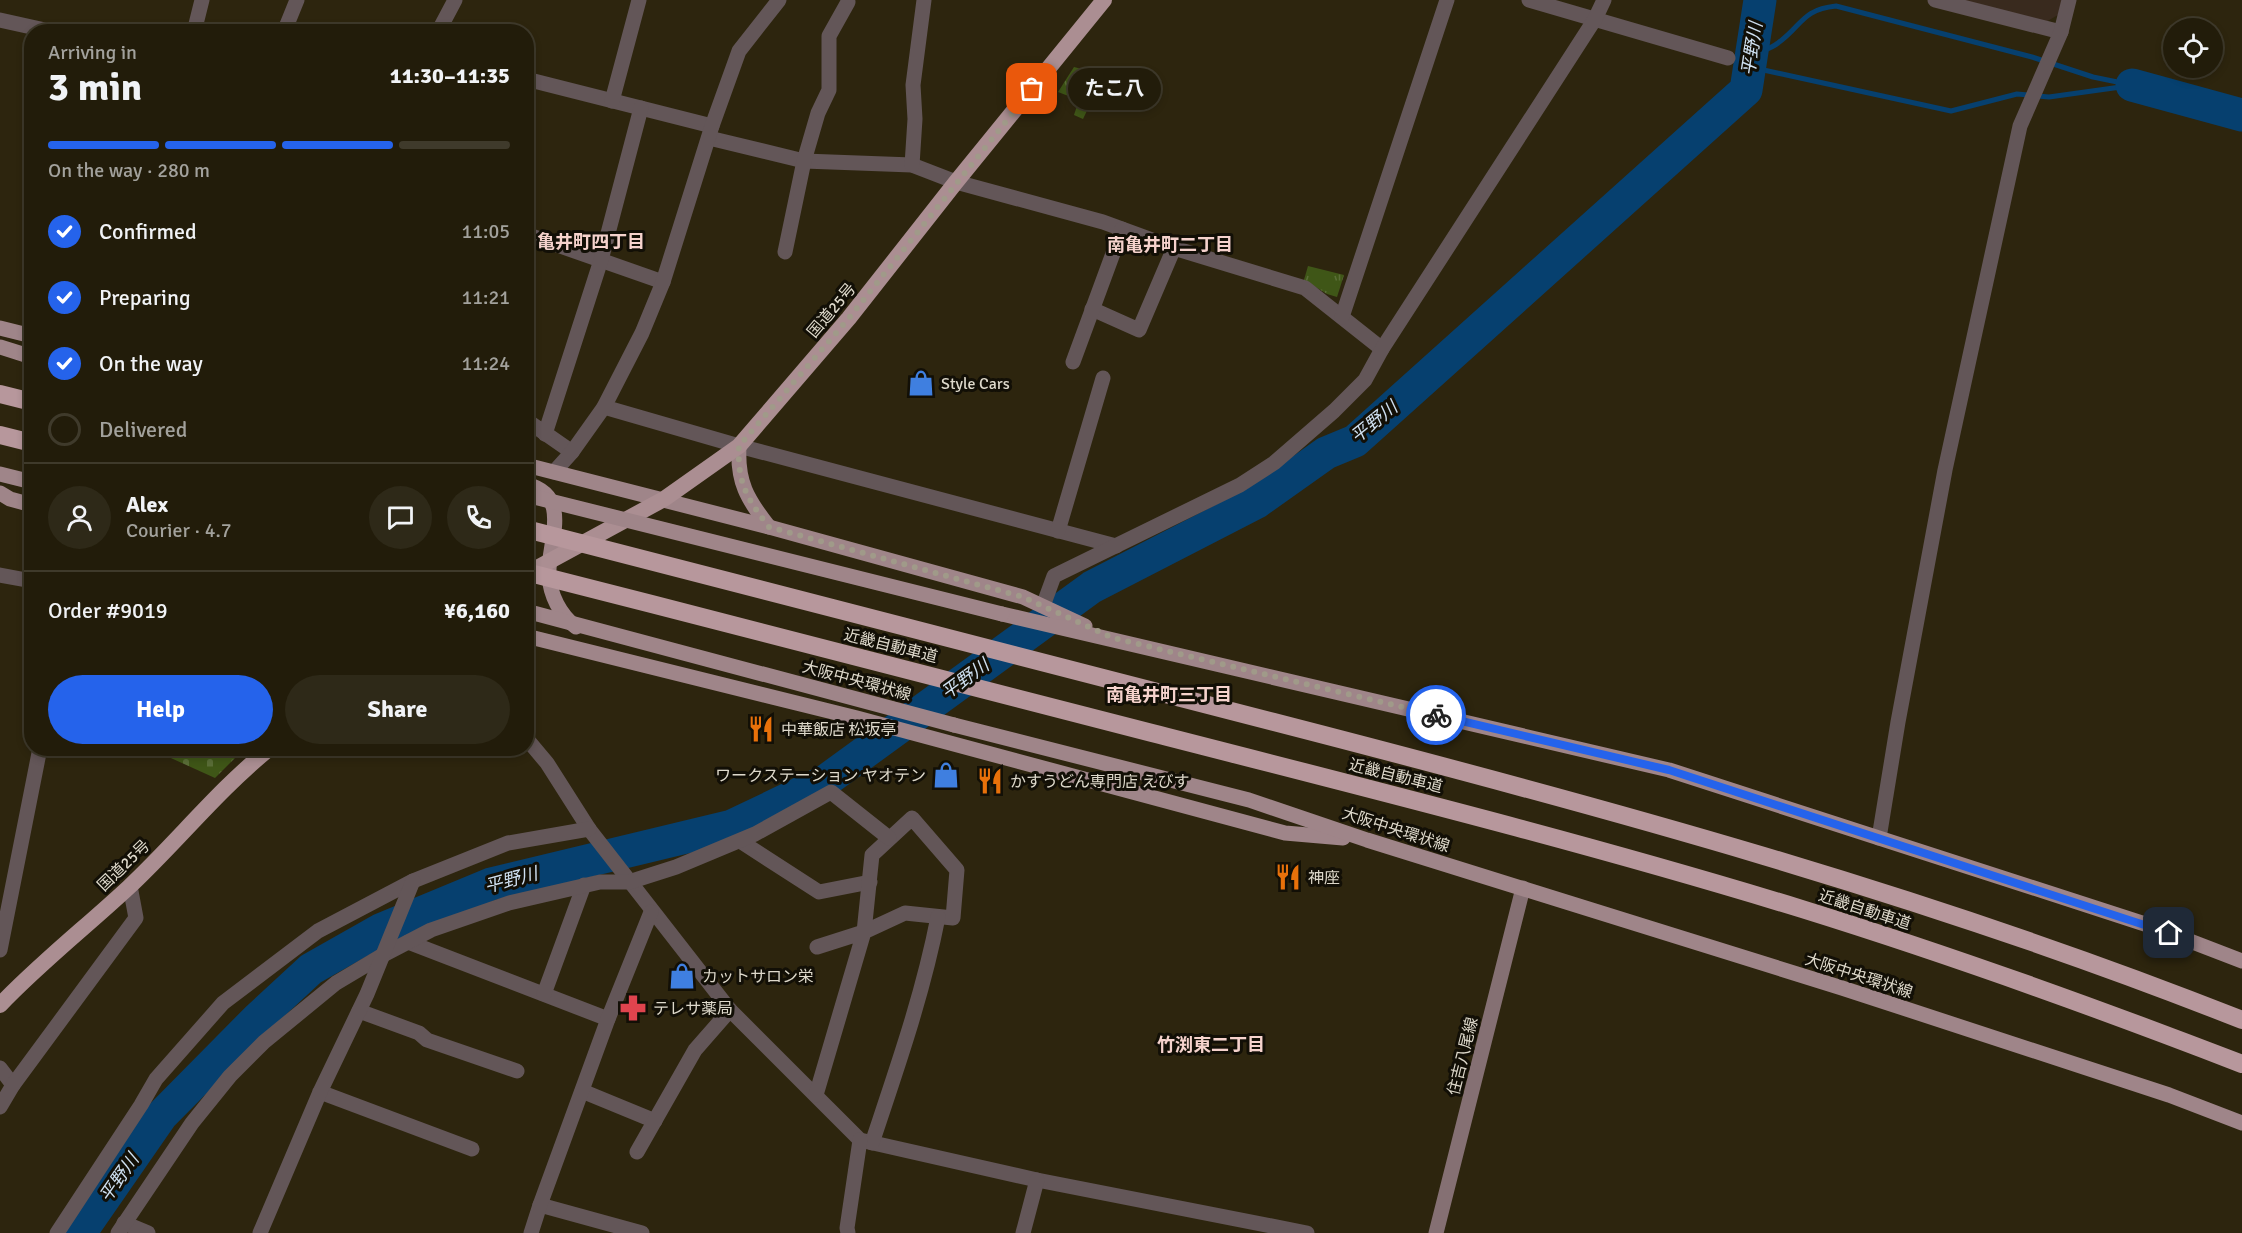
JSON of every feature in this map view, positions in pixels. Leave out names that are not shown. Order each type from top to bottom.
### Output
[{"type":"highway","name":"国道25号","points":[[534,569],[664,499],[739,446],[849,318],[1104,0]]},
{"type":"highway","points":[[0,394],[24,400]]},
{"type":"highway","points":[[0,435],[24,441]]},
{"type":"highway","name":"近畿自動車道","points":[[534,531],[1452,768],[1643,821],[1977,923],[2153,985],[2242,1020]]},
{"type":"highway","name":"近畿自動車道","points":[[534,575],[1448,809],[1645,863],[1802,909],[1968,963],[2242,1064]]},
{"type":"highway","name":"国道25号","points":[[0,1005],[20,984],[130,886],[240,772],[260,756]]},
{"type":"main road","points":[[0,328],[24,334]]},
{"type":"main road","points":[[0,347],[24,354]]},
{"type":"main road","points":[[739,446],[740,480],[751,504],[769,527]]},
{"type":"main road","points":[[534,467],[664,499],[1023,597],[1113,638]]},
{"type":"main road","points":[[0,474],[24,480]]},
{"type":"main road","points":[[534,486],[538,487],[552,505],[555,529],[549,573],[556,604],[573,626],[590,635],[622,643],[633,663]]},
{"type":"main road","points":[[0,493],[24,503]]},
{"type":"main road","points":[[534,497],[1002,614],[1113,638],[1669,770],[2151,926],[2242,961]]},
{"type":"main road","name":"大阪中央環状線","points":[[534,613],[954,725],[1249,800],[1367,840],[2169,1095],[2242,1123]]},
{"type":"main road","points":[[534,638],[857,718],[1285,833],[1367,840]]},
{"type":"main road","name":"住吉八尾線","points":[[1436,1233],[1523,888]]},
{"type":"street","points":[[196,24],[202,0]]},
{"type":"street","points":[[287,24],[297,0]]},
{"type":"street","points":[[442,24],[455,0]]},
{"type":"street","points":[[612,101],[639,0]]},
{"type":"street","points":[[554,472],[572,452],[604,407],[642,333],[663,282],[739,51],[779,0]]},
{"type":"street","points":[[912,165],[915,119],[913,85],[924,0]]},
{"type":"street","points":[[1342,316],[1447,0]]},
{"type":"street","points":[[1529,0],[1728,58]]},
{"type":"street","points":[[1043,606],[1054,576],[1240,485],[1274,463],[1334,411],[1365,380],[1382,349],[1595,19],[1604,0]]},
{"type":"street","points":[[1935,0],[2061,32]]},
{"type":"street","points":[[1879,838],[1898,722],[1962,383],[2020,126],[2061,32],[2069,0]]},
{"type":"street","points":[[785,252],[804,161],[818,113],[829,90],[829,36],[848,2]]},
{"type":"street","points":[[0,20],[24,25]]},
{"type":"street","points":[[534,85],[641,108],[804,161],[912,165],[956,182],[1122,229],[1174,248],[1305,288],[1382,349]]},
{"type":"street","points":[[545,434],[601,260],[641,108]]},
{"type":"street","points":[[1073,362],[1122,229]]},
{"type":"street","points":[[534,237],[663,282]]},
{"type":"street","points":[[1092,309],[1139,330],[1174,248]]},
{"type":"street","points":[[1058,531],[1103,378]]},
{"type":"street","points":[[604,407],[739,446],[1116,546]]},
{"type":"street","points":[[534,426],[572,452]]},
{"type":"street","points":[[0,574],[24,579]]},
{"type":"street","points":[[534,747],[548,763],[589,830],[730,1010],[866,1141],[1036,1180],[1307,1233]]},
{"type":"street","points":[[0,950],[38,756]]},
{"type":"street","points":[[148,1233],[121,1228],[192,1123],[230,1076],[264,1042],[299,1013],[336,983],[385,950],[408,942],[430,930],[509,903],[600,882],[630,882],[676,867],[740,841],[831,792],[889,838]]},
{"type":"street","points":[[816,1095],[864,932],[872,855],[912,818],[957,870],[953,918],[905,913],[864,932],[817,947]]},
{"type":"street","points":[[57,1233],[156,1079],[223,1002],[318,931],[413,881],[508,843],[589,830]]},
{"type":"street","points":[[740,841],[819,892],[870,882]]},
{"type":"street","points":[[260,1233],[320,1092],[359,1011],[413,881]]},
{"type":"street","points":[[544,994],[584,885]]},
{"type":"street","points":[[0,1107],[13,1085],[136,918],[130,886]]},
{"type":"street","points":[[531,1233],[608,1019],[651,912]]},
{"type":"street","points":[[848,1233],[847,1228],[866,1141],[907,1038],[938,917]]},
{"type":"street","points":[[408,942],[608,1019]]},
{"type":"street","points":[[637,1152],[695,1050],[730,1010]]},
{"type":"street","points":[[359,1011],[418,1033],[427,1040],[517,1071]]},
{"type":"street","points":[[0,1068],[13,1085]]},
{"type":"street","points":[[582,1091],[655,1121]]},
{"type":"street","points":[[320,1092],[472,1149]]},
{"type":"street","points":[[1023,1233],[1036,1180]]},
{"type":"street","points":[[540,1205],[642,1233]]},
{"type":"shaded area","points":[[1957,0],[2062,0],[2058,15],[2044,23]]},
{"type":"green space","points":[[1074,67],[1104,75],[1083,119],[1074,115],[1079,100],[1058,92]]},
{"type":"green space","points":[[1308,266],[1344,275],[1337,297],[1327,294],[1304,280]]},
{"type":"green space","points":[[166,756],[237,756],[215,778]]},
{"type":"waterway","name":"平野川","points":[[80,1233],[161,1116],[258,1018],[311,969],[380,930],[491,884],[732,826],[824,782],[1092,587],[1257,502],[1326,453],[1355,441],[1746,90],[1760,0]]},
{"type":"waterway","points":[[1752,55],[1775,45],[1809,15],[1824,8],[1836,6],[2032,57],[2093,77],[2132,85]]},
{"type":"waterway","points":[[1750,67],[1951,111],[2017,94],[2049,97],[2128,86]]},
{"type":"waterway","points":[[2132,85],[2242,115]]},
{"type":"way so far","points":[[1032,89],[849,318],[739,446],[740,480],[751,504],[769,527],[1023,597],[1113,638],[1436,715]]},
{"type":"place","name":"たこ八","points":[[1032,89]]},
{"type":"place","name":"Style Cars","points":[[921,383]]},
{"type":"place","name":"中華飯店 松坂亭","points":[[761,729]]},
{"type":"place","name":"ワークステーション ヤオテン","points":[[946,775]]},
{"type":"place","name":"かすうどん専門店 えびす","points":[[990,781]]},
{"type":"place","name":"神座","points":[[1288,877]]},
{"type":"place","name":"カットサロン栄","points":[[682,976]]},
{"type":"place","name":"テレサ薬局","points":[[633,1008]]},
{"type":"district","name":"亀井町四丁目","points":[[591,242]]},
{"type":"district","name":"南亀井町二丁目","points":[[1170,245]]},
{"type":"district","name":"南亀井町三丁目","points":[[1169,695]]},
{"type":"district","name":"竹渕東二丁目","points":[[1211,1045]]},
{"type":"route","points":[[1436,715],[1669,770],[2169,933]]}]
